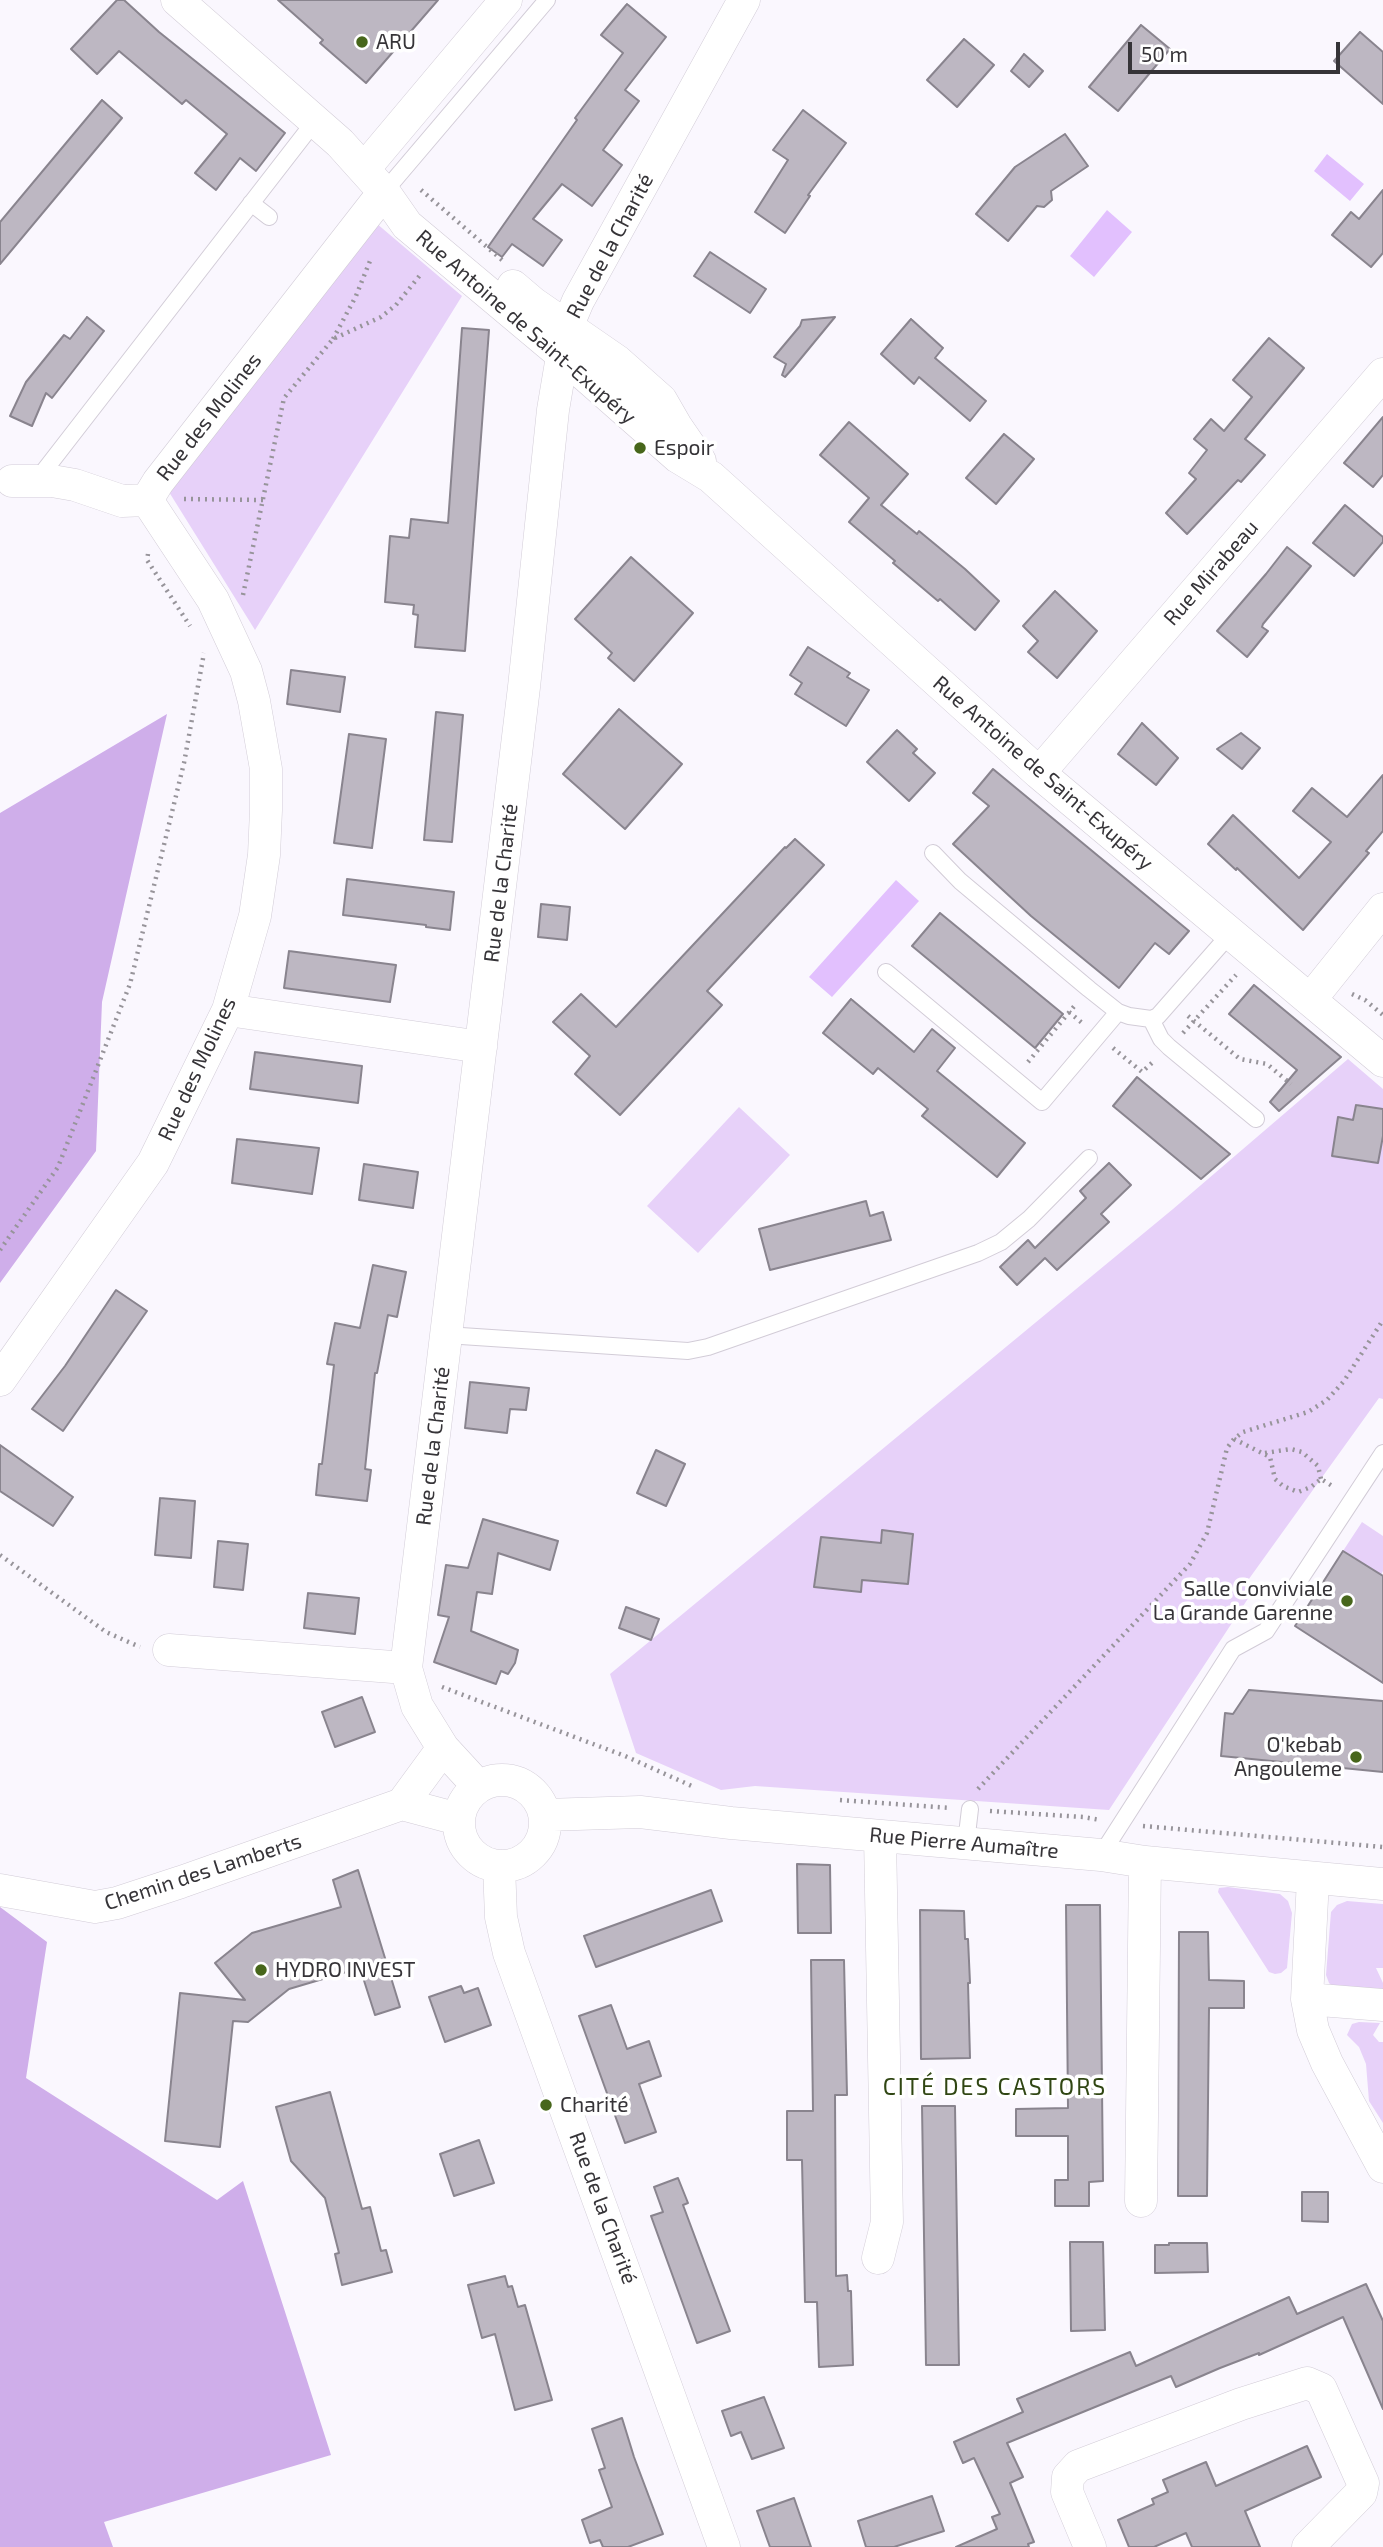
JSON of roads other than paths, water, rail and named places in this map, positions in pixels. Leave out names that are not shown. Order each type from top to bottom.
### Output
[{"type":"street","name":"Rue Antoine de Saint-Exupéry","points":[[177,0],[314,121],[374,181],[407,225],[564,341]]},
{"type":"street","name":"Rue des Molines","points":[[0,1380],[153,1163],[228,1010],[257,904],[264,855],[265,769],[249,681],[213,600],[147,500],[158,482],[363,219],[374,181],[506,0]]},
{"type":"street","name":"Rue de la Charité","points":[[478,1786],[443,1748],[417,1706],[407,1671],[524,687],[553,410],[564,341],[578,301],[744,0]]},
{"type":"street","name":"Rue Antoine de Saint-Exupéry","points":[[374,181],[421,208],[533,303],[564,341],[678,457],[710,477],[1039,773],[1383,1061]]},
{"type":"street","name":"Rue Mirabeau","points":[[1039,773],[1383,373]]},
{"type":"street","points":[[24,481],[75,485],[122,501],[147,500]]},
{"type":"street","points":[[1310,1000],[1383,909]]},
{"type":"street","points":[[228,1010],[481,1046]]},
{"type":"street","points":[[169,1650],[407,1671]]},
{"type":"street","points":[[443,1748],[402,1804],[458,1818]]},
{"type":"street","points":[[490,1781],[514,1781],[534,1793],[545,1815],[545,1828],[534,1852],[524,1860],[499,1866],[485,1863],[473,1856],[464,1846],[459,1832],[461,1805],[468,1794],[490,1781]]},
{"type":"street","name":"Chemin des Lamberts","points":[[0,1890],[95,1907],[117,1903],[402,1804]]},
{"type":"street","name":"Rue Pierre Aumaître","points":[[545,1815],[640,1812],[731,1823],[1101,1855],[1145,1862],[1383,1884]]},
{"type":"street","points":[[878,2258],[887,2222],[880,1836]]},
{"type":"street","points":[[1141,2201],[1145,1862]]},
{"type":"street","name":"Rue de la Charité","points":[[499,1866],[501,1917],[509,1952],[724,2547]]},
{"type":"street","points":[[1313,1878],[1307,1999],[1313,2030],[1383,2166]]},
{"type":"street","points":[[1307,1999],[1383,2005]]},
{"type":"street","points":[[1090,2547],[1067,2491],[1068,2477],[1077,2466],[1241,2404],[1307,2383],[1321,2389],[1363,2483],[1361,2493],[1308,2547]]},
{"type":"lane","points":[[374,181],[547,0]]},
{"type":"lane","points":[[24,481],[251,203],[314,121]]},
{"type":"lane","points":[[251,203],[269,217]]},
{"type":"lane","points":[[933,853],[960,881],[1118,1012],[1152,1019]]},
{"type":"lane","points":[[1152,1019],[1230,934]]},
{"type":"lane","points":[[886,972],[1042,1102],[1118,1012]]},
{"type":"lane","points":[[1152,1019],[1161,1039],[1169,1047],[1256,1119]]},
{"type":"lane","points":[[446,1335],[688,1351],[708,1347],[978,1253],[1001,1242],[1029,1219],[1088,1158]]},
{"type":"lane","points":[[1101,1855],[1233,1649],[1266,1631],[1383,1453]]},
{"type":"lane","points":[[966,1843],[970,1809]]},
{"type":"place","name":"ARU","points":[[362,42]]},
{"type":"place","name":"Espoir","points":[[640,448]]},
{"type":"place","name":"Salle Conviviale La Grande Garenne","points":[[1347,1601]]},
{"type":"place","name":"O'kebab Angouleme","points":[[1356,1757]]},
{"type":"place","name":"HYDRO INVEST","points":[[261,1970]]},
{"type":"place","name":"Charité","points":[[546,2105]]},
{"type":"district","name":"CITÉ DES CASTORS","points":[[995,2087]]}]
